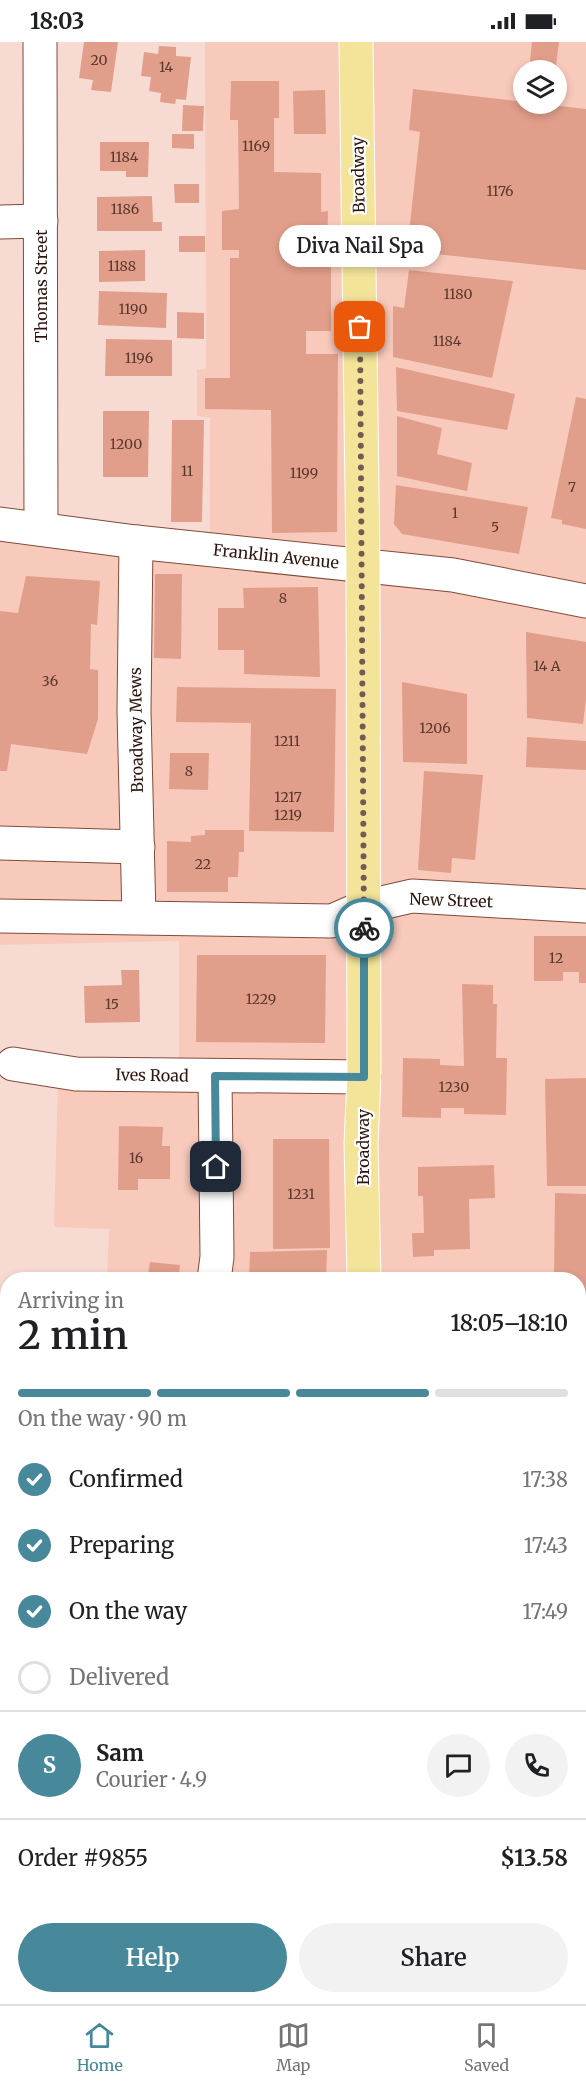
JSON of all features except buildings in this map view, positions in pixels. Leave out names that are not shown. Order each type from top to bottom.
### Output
[{"type":"main road","name":"Broadway","points":[[356,42],[363,566],[364,1077],[361,1143],[364,1272]]},
{"type":"street","name":"Thomas Street","points":[[40,42],[41,529]]},
{"type":"street","points":[[0,222],[41,221]]},
{"type":"street","name":"Franklin Avenue","points":[[0,524],[136,542],[453,575],[586,601]]},
{"type":"street","name":"Broadway Mews","points":[[136,542],[134,711],[140,917]]},
{"type":"street","points":[[0,843],[138,846]]},
{"type":"street","name":"New Street","points":[[0,916],[332,921],[364,907],[412,896],[586,906]]},
{"type":"street","name":"Ives Road","points":[[13,1064],[76,1074],[364,1077]]},
{"type":"street","points":[[215,1076],[217,1257],[215,1272]]},
{"type":"shaded area","points":[[205,42],[586,42],[586,1272],[107,1272],[109,1229],[54,1227],[58,1078],[179,1077],[179,941],[0,945],[0,528],[210,549],[210,418],[197,416],[197,370],[206,369]]},
{"type":"way so far","points":[[360,327],[364,928]]},
{"type":"place","name":"Diva Nail Spa","points":[[360,327]]},
{"type":"route","points":[[216,1167],[215,1076],[364,1077],[364,928]]}]
